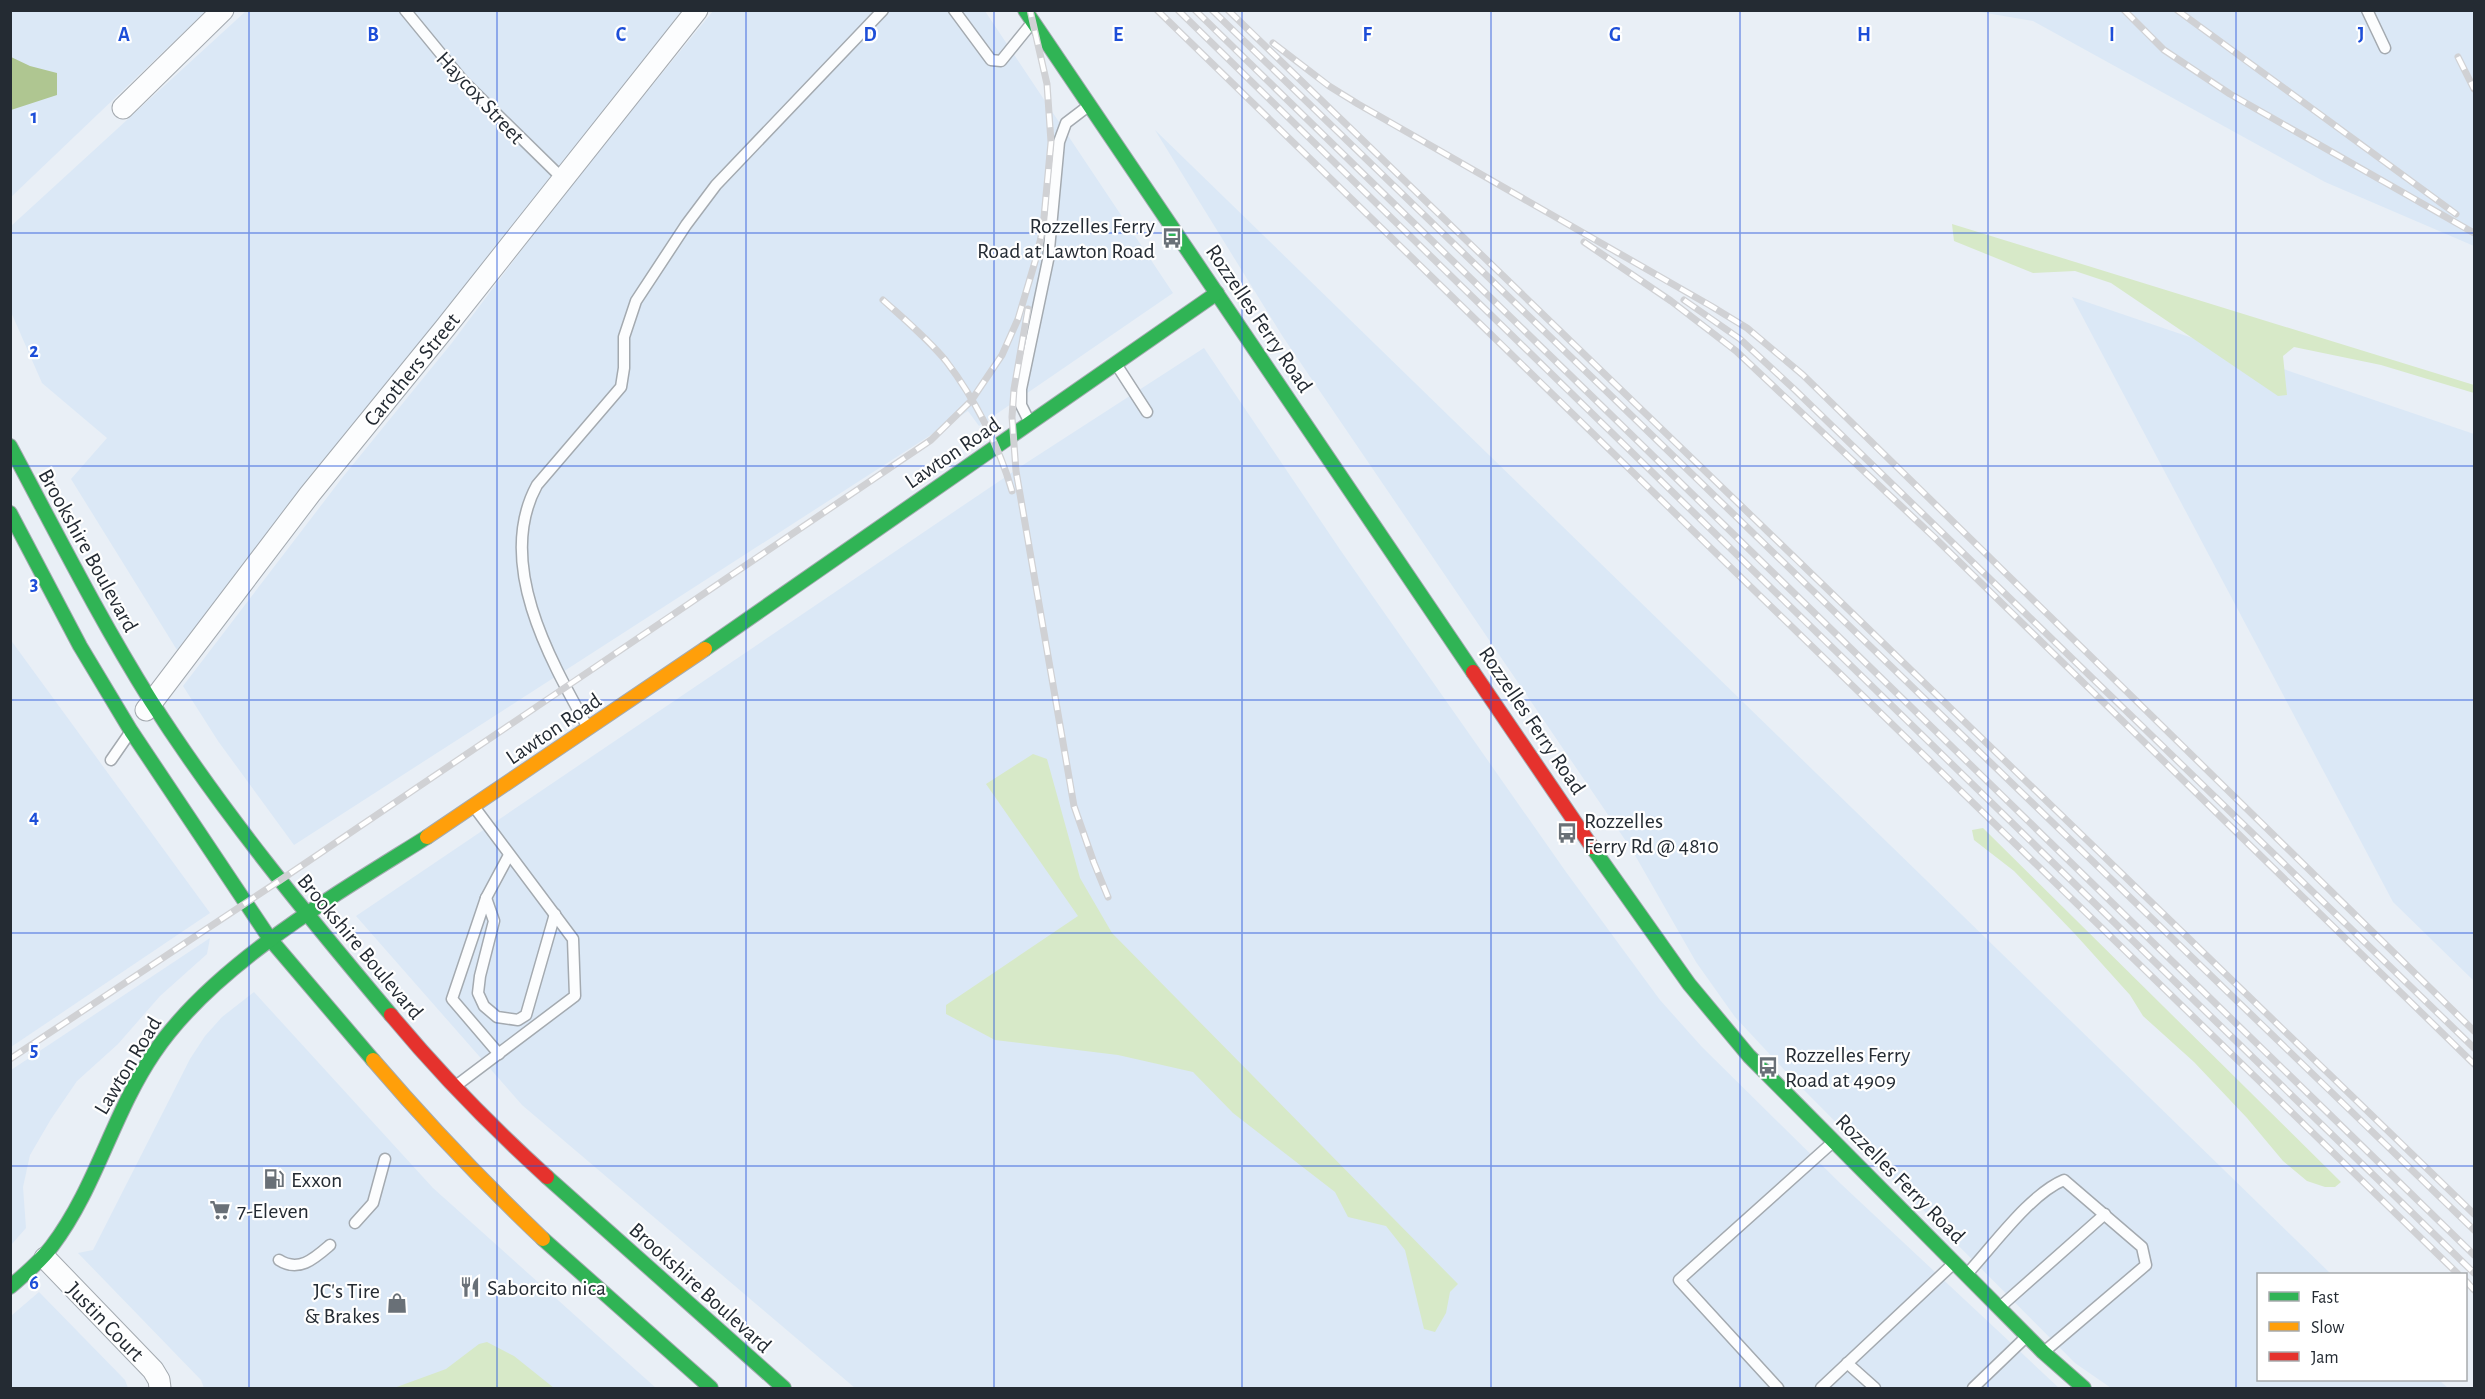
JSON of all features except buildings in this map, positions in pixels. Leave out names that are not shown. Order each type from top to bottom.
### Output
[{"type":"main road","name":"Rozzelles Ferry Road","points":[[1029,16],[1641,919],[1689,984],[1749,1056],[2043,1352],[2084,1389]]},
{"type":"main road","name":"Lawton Road","points":[[10,1287],[45,1258],[63,1233],[132,1090],[164,1037],[189,1009],[270,939],[474,807],[589,729],[1217,293]]},
{"type":"main road","name":"Brookshire Boulevard","points":[[10,446],[109,632],[152,702],[211,790],[306,914],[433,1066],[454,1087],[559,1188],[784,1389]]},
{"type":"main road","points":[[10,513],[80,646],[131,731],[270,939],[424,1121],[491,1190],[565,1261],[711,1389]]},
{"type":"street","points":[[123,108],[223,10]]},
{"type":"street","name":"Carothers Street","points":[[131,731],[310,494],[697,10]]},
{"type":"street","name":"Justin Court","points":[[45,1258],[153,1370],[159,1380],[160,1389]]},
{"type":"lane","name":"Haycox Street","points":[[405,10],[464,82],[562,178]]},
{"type":"lane","points":[[589,729],[565,687],[534,620],[523,565],[523,531],[528,501],[537,485],[621,387],[624,368],[624,337],[636,301],[686,225],[716,185],[883,10]]},
{"type":"lane","points":[[954,10],[991,60],[1000,61],[1029,16]]},
{"type":"lane","points":[[2367,10],[2385,48]]},
{"type":"lane","points":[[1030,424],[1021,405],[1021,390],[1048,260],[1059,142],[1066,123],[1089,105]]},
{"type":"lane","points":[[1116,364],[1147,412]]},
{"type":"lane","points":[[111,760],[131,731]]},
{"type":"lane","points":[[454,1087],[575,996],[573,939],[474,807]]},
{"type":"lane","points":[[499,1054],[452,999],[486,898],[509,855]]},
{"type":"lane","points":[[486,898],[494,921],[478,993],[484,1006],[497,1017],[518,1020],[526,1015],[555,914]]},
{"type":"lane","points":[[1778,1389],[1679,1280],[1834,1141]]},
{"type":"lane","points":[[355,1223],[373,1203],[385,1159]]},
{"type":"lane","points":[[1967,1274],[2037,1198],[2053,1185],[2064,1180],[2142,1247],[2145,1265],[2043,1352]]},
{"type":"lane","points":[[2000,1308],[2105,1214]]},
{"type":"lane","points":[[279,1260],[289,1265],[304,1264],[330,1245]]},
{"type":"lane","points":[[1821,1389],[1955,1262]]},
{"type":"lane","points":[[1973,1389],[2027,1335]]},
{"type":"lane","points":[[1847,1363],[1875,1389]]},
{"type":"shaded area","points":[[11,11],[206,11],[11,197]]},
{"type":"shaded area","points":[[246,11],[686,11],[177,650],[71,479],[107,438],[42,383],[11,312],[10,227]]},
{"type":"shaded area","points":[[713,11],[985,11],[1173,293],[979,426],[968,411],[294,845],[218,741],[183,686],[342,478],[451,344],[569,187]]},
{"type":"shaded area","points":[[1974,11],[2474,11],[2474,246],[2325,182],[2033,21]]},
{"type":"shaded area","points":[[11,57],[30,66],[57,73],[57,95],[11,110]]},
{"type":"shaded area","points":[[1155,130],[2330,1273],[2257,1273],[2257,1381],[2440,1381],[2448,1388],[2111,1388],[2075,1363],[1792,1078],[1735,1017],[1696,962],[1632,850],[1283,337]]},
{"type":"shaded area","points":[[1952,224],[2474,385],[2474,393],[2381,365],[2294,347],[2283,356],[2287,395],[2278,396],[2111,283],[2075,271],[2033,273],[1954,241]]},
{"type":"shaded area","points":[[2072,297],[2474,434],[2474,981],[2393,902]]},
{"type":"shaded area","points":[[1204,348],[1341,551],[1566,872],[1660,1000],[1702,1047],[1841,1184],[2059,1388],[855,1388],[522,1105],[356,916],[1026,463]]},
{"type":"shaded area","points":[[10,639],[210,913],[11,1047],[10,1047]]},
{"type":"shaded area","points":[[1033,754],[1047,759],[1080,878],[1112,933],[1458,1284],[1450,1292],[1446,1313],[1435,1332],[1424,1329],[1405,1250],[1386,1226],[1348,1217],[1335,1192],[1233,1113],[1193,1072],[1118,1055],[995,1040],[946,1014],[946,1005],[1078,916],[986,784]]},
{"type":"shaded area","points":[[1983,828],[2341,1182],[2335,1187],[2325,1187],[2307,1181],[2283,1161],[2247,1118],[2194,1062],[2143,1016],[2130,995],[2075,934],[2014,871],[1974,840],[1972,830]]},
{"type":"shaded area","points":[[210,938],[207,954],[160,996],[118,1044],[77,1081],[51,1119],[30,1155],[23,1187],[26,1228],[11,1245],[11,1070]]},
{"type":"shaded area","points":[[254,992],[433,1188],[656,1388],[204,1388],[201,1380],[78,1253],[93,1250],[190,1059],[205,1036],[222,1017]]},
{"type":"shaded area","points":[[39,1292],[125,1380],[128,1388],[11,1388],[11,1316]]},
{"type":"shaded area","points":[[487,1342],[514,1356],[554,1388],[394,1388],[446,1369],[479,1344]]},
{"type":"railway","points":[[10,1059],[279,881],[931,440],[971,401],[1002,355],[1018,319],[1043,228],[1051,142],[1047,84],[1030,10]]},
{"type":"railway","points":[[1157,10],[2457,1273]]},
{"type":"railway","points":[[1178,10],[2474,1273]]},
{"type":"railway","points":[[1195,10],[2474,1255]]},
{"type":"railway","points":[[1212,10],[2474,1230]]},
{"type":"railway","points":[[1228,10],[2474,1214]]},
{"type":"railway","points":[[2124,10],[2164,50],[2230,94],[2474,233]]},
{"type":"railway","points":[[2177,10],[2456,214]]},
{"type":"railway","points":[[1273,43],[1329,86],[1358,104],[1747,328],[1803,375],[2474,1031]]},
{"type":"railway","points":[[2458,57],[2474,89]]},
{"type":"railway","points":[[1584,242],[1671,301],[1736,351],[1935,538],[2474,1064]]},
{"type":"railway","points":[[883,300],[932,345],[957,376],[993,440],[1012,491]]},
{"type":"railway","points":[[1684,300],[1740,339],[1794,389],[2474,1048]]},
{"type":"railway","points":[[1028,309],[1014,389],[1012,417],[1016,471],[1074,806],[1108,897]]},
{"type":"railway","points":[[2467,1282],[2474,1290]]},
{"type":"traffic: fast","points":[[1025,10],[1473,672]]},
{"type":"traffic: fast","points":[[705,649],[1217,293]]},
{"type":"traffic: fast","points":[[10,446],[113,638],[178,742],[266,862],[391,1015]]},
{"type":"traffic: fast","points":[[10,513],[80,646],[131,731],[270,939],[373,1060]]},
{"type":"traffic: fast","points":[[10,1287],[52,1246],[67,1224],[81,1200],[140,1076],[154,1053],[179,1021],[209,990],[279,933],[427,837]]},
{"type":"traffic: fast","points":[[1592,847],[1689,984],[1749,1056],[2043,1352],[2084,1388]]},
{"type":"traffic: fast","points":[[547,1177],[784,1388]]},
{"type":"traffic: fast","points":[[543,1239],[711,1388]]},
{"type":"traffic: slow","points":[[427,837],[705,649]]},
{"type":"traffic: slow","points":[[373,1060],[456,1152],[543,1239]]},
{"type":"traffic: jam","points":[[1473,672],[1592,847]]},
{"type":"traffic: jam","points":[[391,1015],[466,1099],[547,1177]]},
{"type":"place","name":"Rozzelles Ferry Road at Lawton Road","points":[[1172,238]]},
{"type":"place","name":"Rozzelles Ferry Rd @ 4810","points":[[1567,833]]},
{"type":"place","name":"Rozzelles Ferry Road at 4909","points":[[1768,1067]]},
{"type":"place","name":"Exxon","points":[[274,1179]]},
{"type":"place","name":"7-Eleven","points":[[220,1210]]},
{"type":"place","name":"Saborcito nica","points":[[470,1287]]},
{"type":"place","name":"JC's Tire & Brakes","points":[[397,1303]]}]
